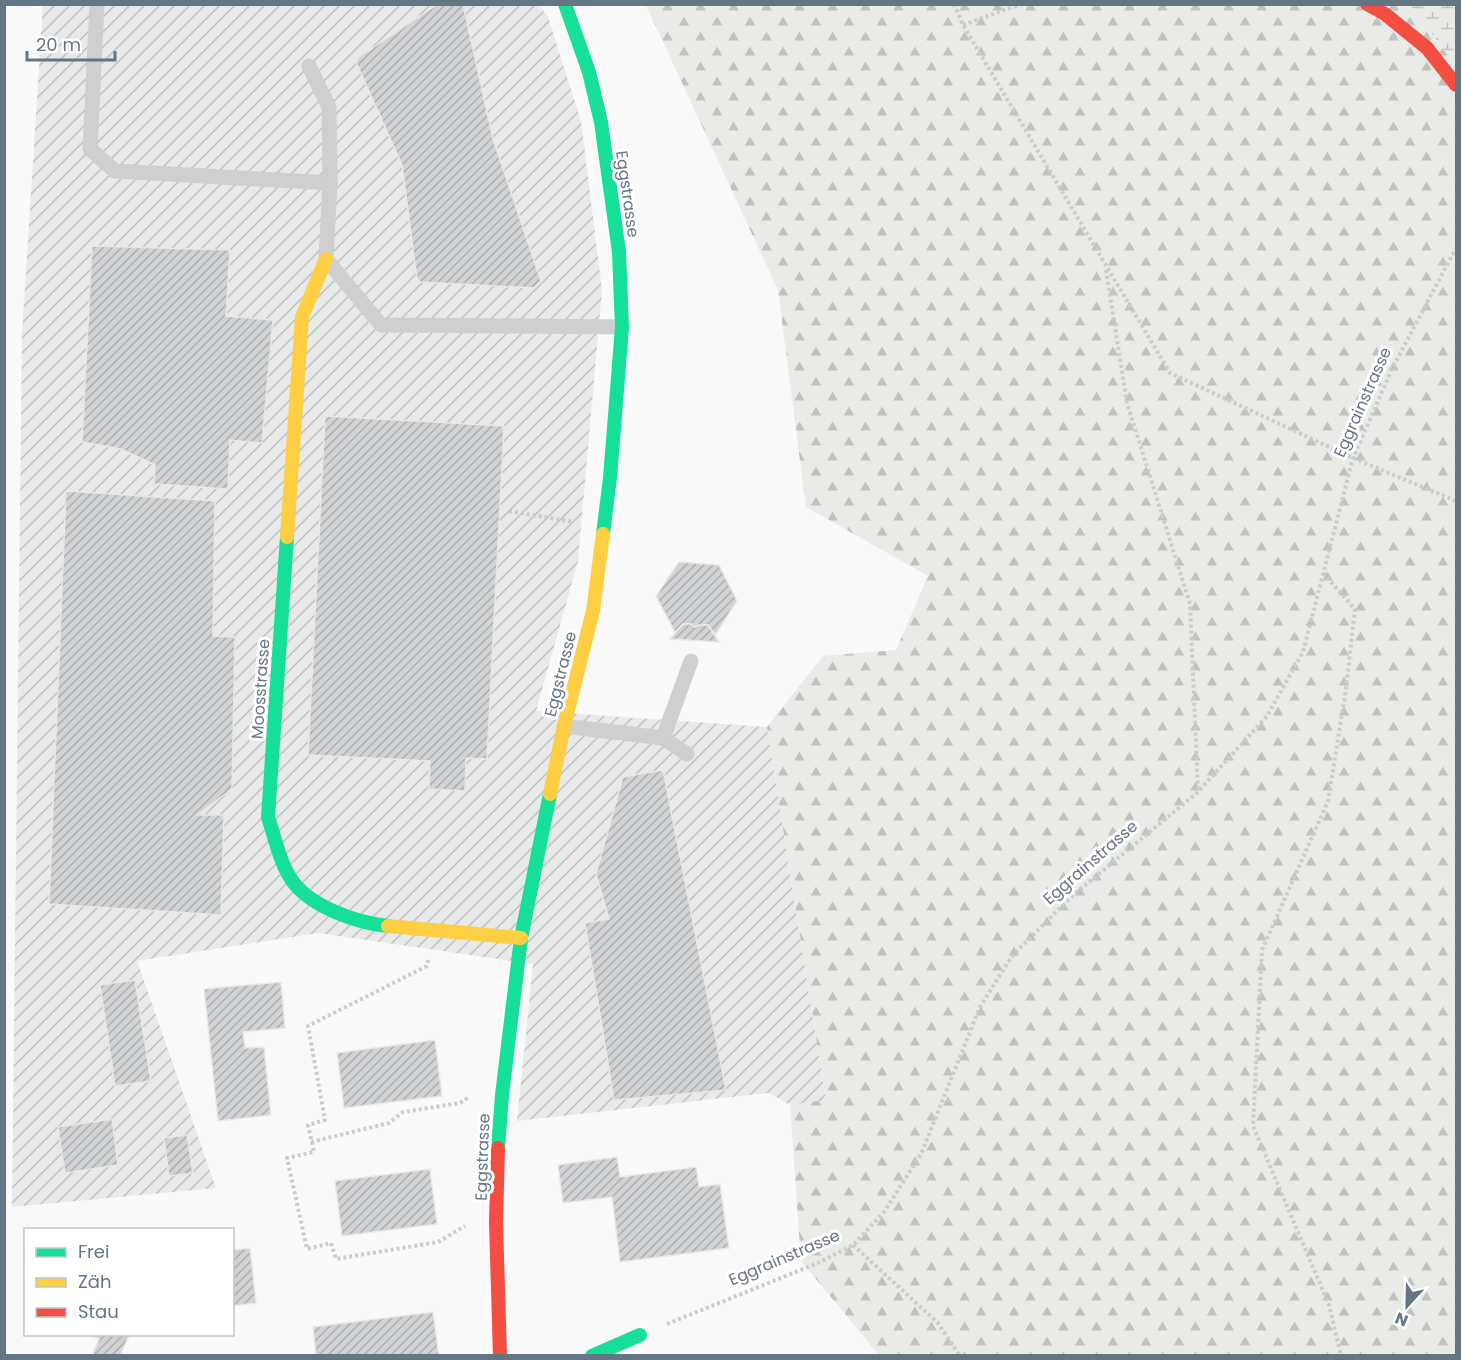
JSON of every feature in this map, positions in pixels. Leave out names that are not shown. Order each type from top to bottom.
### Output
[{"type":"main road","name":"Eggstrasse","points":[[501,1356],[496,1222],[499,1129],[521,938],[564,726],[593,611],[605,527],[622,327],[619,252],[601,122],[589,72],[565,4]]},
{"type":"main road","points":[[1367,4],[1385,14],[1427,48],[1456,85]]},
{"type":"main road","name":"Moosstrasse","points":[[326,259],[302,317],[268,817],[280,855],[292,882],[318,904],[338,913],[382,925],[521,938]]},
{"type":"main road","points":[[592,1356],[640,1335]]},
{"type":"lane","points":[[97,4],[90,149],[115,171],[330,183]]},
{"type":"lane","points":[[309,66],[329,107],[330,183],[326,259],[381,325],[622,327]]},
{"type":"lane","points":[[663,738],[691,661]]},
{"type":"lane","points":[[564,726],[663,738],[687,754]]},
{"type":"path","points":[[954,4],[963,26],[1170,374],[1353,458],[1456,501]]},
{"type":"path","points":[[963,26],[1021,4]]},
{"type":"path","name":"Eggrainstrasse","points":[[640,1335],[818,1263],[853,1245],[884,1212],[921,1154],[980,1007],[1012,956],[1071,897],[1198,792],[1267,716],[1303,652],[1353,458],[1393,367],[1456,248]]},
{"type":"path","points":[[1106,267],[1127,403],[1190,604],[1198,792]]},
{"type":"path","points":[[509,511],[605,527]]},
{"type":"path","points":[[1323,573],[1355,609],[1346,689],[1328,801],[1262,950],[1253,1126],[1329,1305],[1341,1356]]},
{"type":"path","points":[[430,930],[427,966],[308,1026],[325,1120],[308,1125],[314,1152],[287,1158],[307,1249],[332,1243],[336,1259],[438,1242],[461,1227],[468,1226]]},
{"type":"path","points":[[311,1142],[389,1123],[403,1112],[460,1103],[474,1094]]},
{"type":"path","points":[[853,1245],[938,1323],[960,1356]]},
{"type":"shaded area","points":[[43,5],[539,5],[548,17],[581,121],[602,290],[578,561],[536,711],[767,727],[826,1101],[790,1105],[769,1093],[517,1121],[533,964],[318,933],[137,961],[216,1188],[12,1207],[22,334]]},
{"type":"green space","points":[[646,5],[1410,5],[1456,66],[1456,1355],[879,1355],[801,1261],[790,1105],[826,1100],[767,727],[823,656],[896,650],[928,576],[806,507],[778,290]]},
{"type":"green space","points":[[1410,5],[1456,5],[1456,66]]},
{"type":"building","points":[[438,4],[463,4],[493,139],[541,281],[534,288],[421,282],[417,279],[402,165],[356,62],[359,57]]},
{"type":"building","points":[[92,246],[230,250],[226,316],[273,320],[262,443],[230,440],[228,489],[154,484],[155,465],[121,449],[82,442]]},
{"type":"building","points":[[325,416],[504,426],[487,759],[466,758],[465,791],[429,789],[430,761],[308,755]]},
{"type":"building","points":[[66,491],[215,501],[213,636],[235,637],[232,789],[197,815],[224,815],[221,915],[49,904]]},
{"type":"building","points":[[679,562],[719,565],[737,601],[715,635],[708,625],[695,627],[691,624],[683,624],[675,632],[656,596]]},
{"type":"building","points":[[683,624],[691,624],[695,627],[708,625],[719,642],[670,639]]},
{"type":"building","points":[[663,770],[726,1090],[614,1100],[585,923],[609,919],[596,874],[623,777]]},
{"type":"building","points":[[135,980],[151,1081],[115,1086],[100,985]]},
{"type":"building","points":[[281,982],[285,1028],[243,1032],[245,1048],[264,1047],[271,1115],[218,1121],[204,989]]},
{"type":"building","points":[[435,1040],[442,1096],[344,1108],[337,1053]]},
{"type":"building","points":[[112,1119],[118,1165],[65,1173],[58,1127]]},
{"type":"building","points":[[187,1135],[193,1173],[169,1176],[164,1138]]},
{"type":"building","points":[[617,1157],[620,1177],[696,1167],[699,1187],[720,1184],[729,1248],[620,1262],[612,1197],[563,1203],[558,1165]]},
{"type":"building","points":[[430,1169],[437,1224],[342,1236],[335,1181]]},
{"type":"building","points":[[250,1248],[256,1303],[234,1306],[234,1250]]},
{"type":"building","points":[[433,1312],[439,1356],[316,1356],[313,1327]]},
{"type":"building","points":[[94,1336],[129,1336],[121,1353],[126,1356],[92,1356],[99,1339]]},
{"type":"traffic: fast","points":[[565,4],[589,72],[601,122],[619,252],[622,327],[610,478],[603,534]]},
{"type":"traffic: fast","points":[[287,537],[268,817],[285,867],[301,891],[336,912],[388,926]]},
{"type":"traffic: fast","points":[[498,1148],[521,938],[550,794]]},
{"type":"traffic: fast","points":[[592,1356],[640,1335]]},
{"type":"traffic: slow","points":[[287,537],[302,317],[326,259]]},
{"type":"traffic: slow","points":[[550,794],[564,726],[593,611],[603,534]]},
{"type":"traffic: slow","points":[[388,926],[521,938]]},
{"type":"traffic: jam","points":[[1367,4],[1385,14],[1427,48],[1456,85]]},
{"type":"traffic: jam","points":[[498,1148],[496,1222],[500,1356]]}]
